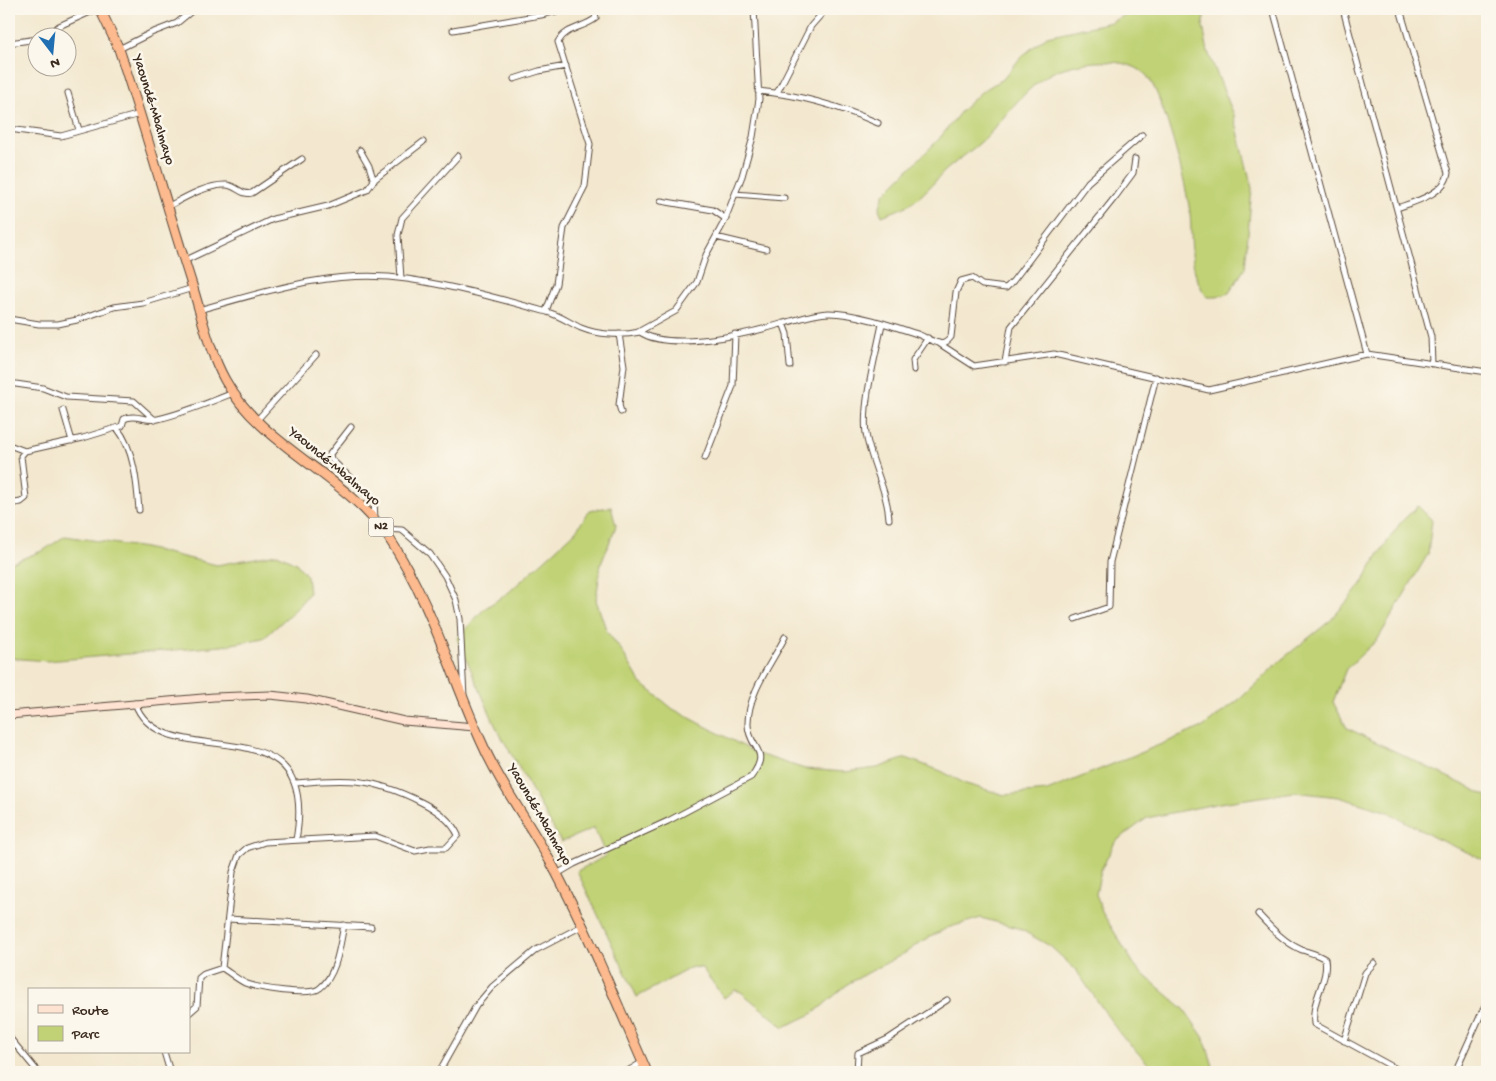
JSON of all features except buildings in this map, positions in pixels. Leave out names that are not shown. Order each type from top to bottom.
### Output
[{"type":"highway","name":"Yaoundé-Mbalmayo","points":[[99,9],[119,49],[213,354],[232,393],[257,420],[353,498],[375,520],[383,529],[412,576],[488,756],[557,874],[605,973],[647,1072]]},
{"type":"main road","points":[[9,715],[135,703],[270,695],[307,700],[404,721],[475,727]]},
{"type":"street","points":[[57,28],[99,9]]},
{"type":"street","points":[[119,49],[176,23],[194,9]]},
{"type":"street","points":[[453,30],[541,15],[564,9]]},
{"type":"street","points":[[546,311],[556,284],[564,228],[585,186],[590,144],[558,42],[570,30],[596,18],[594,9]]},
{"type":"street","points":[[637,333],[676,311],[697,282],[706,255],[726,219],[753,137],[758,91],[754,9]]},
{"type":"street","points":[[777,93],[812,26],[826,9]]},
{"type":"street","points":[[1274,9],[1366,354]]},
{"type":"street","points":[[1343,9],[1432,337],[1432,364]]},
{"type":"street","points":[[1396,208],[1435,192],[1445,182],[1448,173],[1400,9]]},
{"type":"street","points":[[9,43],[28,40]]},
{"type":"street","points":[[514,79],[539,71],[566,66]]},
{"type":"street","points":[[758,91],[819,100],[878,123]]},
{"type":"street","points":[[68,93],[79,130]]},
{"type":"street","points":[[9,128],[61,136],[140,114]]},
{"type":"street","points":[[940,344],[948,341],[951,337],[956,292],[961,281],[972,278],[982,285],[1006,288],[1088,182],[1142,135]]},
{"type":"street","points":[[184,261],[273,219],[328,206],[367,190],[374,181],[423,142]]},
{"type":"street","points":[[360,150],[369,166],[374,181]]},
{"type":"street","points":[[401,278],[398,235],[402,218],[458,156]]},
{"type":"street","points":[[167,206],[186,196],[218,186],[228,185],[245,194],[252,193],[302,159]]},
{"type":"street","points":[[1005,362],[1011,328],[1133,173],[1135,160]]},
{"type":"street","points":[[735,194],[784,198]]},
{"type":"street","points":[[661,201],[713,210],[726,219]]},
{"type":"street","points":[[716,237],[766,249]]},
{"type":"street","points":[[199,310],[300,283],[337,278],[401,278],[546,311],[583,329],[619,334],[637,333],[668,342],[688,342],[735,334],[827,313],[837,313],[928,338],[974,366],[1054,354],[1209,390],[1366,354],[1487,372]]},
{"type":"street","points":[[9,319],[39,324],[58,324],[78,320],[114,307],[143,303],[193,288]]},
{"type":"street","points":[[783,324],[787,334],[790,366]]},
{"type":"street","points":[[882,324],[868,392],[866,434],[886,496],[889,519]]},
{"type":"street","points":[[619,334],[624,366],[619,405],[621,412]]},
{"type":"street","points":[[705,458],[733,386],[735,334]]},
{"type":"street","points":[[914,370],[912,360],[928,338]]},
{"type":"street","points":[[257,420],[316,355]]},
{"type":"street","points":[[1075,619],[1109,607],[1110,562],[1156,378]]},
{"type":"street","points":[[9,383],[44,388],[66,397],[134,401],[156,420]]},
{"type":"street","points":[[9,445],[26,451],[72,441],[122,426],[124,419],[131,415],[156,420],[188,412],[232,393]]},
{"type":"street","points":[[63,410],[72,441]]},
{"type":"street","points":[[351,427],[330,454],[331,459],[374,502],[375,520]]},
{"type":"street","points":[[116,428],[126,442],[131,457],[139,510]]},
{"type":"street","points":[[9,504],[21,502],[26,498],[21,456],[26,451]]},
{"type":"street","points":[[383,529],[402,530],[430,554],[445,576],[456,600],[460,619],[466,684],[464,697]]},
{"type":"street","points":[[557,874],[574,864],[668,821],[750,778],[758,768],[760,760],[759,750],[751,737],[748,725],[751,702],[785,637]]},
{"type":"street","points":[[135,703],[141,718],[156,729],[175,735],[263,754],[287,770],[296,783],[301,815],[296,840]]},
{"type":"street","points":[[222,968],[233,872],[243,851],[258,843],[376,836],[417,852],[430,848],[446,848],[458,835],[451,825],[431,807],[387,786],[347,780],[296,783]]},
{"type":"street","points":[[1258,914],[1285,940],[1302,950],[1318,954],[1325,960],[1325,975],[1316,994],[1313,1012],[1314,1024],[1402,1072]]},
{"type":"street","points":[[228,919],[371,927]]},
{"type":"street","points":[[222,968],[243,982],[255,986],[314,992],[326,982],[332,969],[344,924]]},
{"type":"street","points":[[439,1072],[476,1006],[492,987],[536,950],[582,926]]},
{"type":"street","points":[[1344,1041],[1365,973],[1374,963]]},
{"type":"street","points":[[190,1011],[197,1006],[199,978],[204,974],[222,968]]},
{"type":"street","points":[[857,1072],[858,1053],[888,1039],[947,1000]]},
{"type":"street","points":[[1455,1072],[1487,1002]]},
{"type":"street","points":[[9,1037],[38,1072]]},
{"type":"street","points":[[165,1054],[170,1072]]},
{"type":"street","points":[[626,1072],[643,1062]]},
{"type":"green space","points":[[1138,9],[1205,9],[1203,26],[1208,52],[1234,115],[1252,188],[1245,268],[1229,293],[1217,297],[1207,297],[1200,287],[1193,265],[1187,193],[1168,123],[1150,80],[1142,71],[1130,65],[1116,62],[1086,63],[1058,70],[1048,75],[1011,108],[987,137],[946,170],[920,197],[907,206],[882,216],[879,209],[884,194],[939,139],[962,110],[981,92],[1004,78],[1021,57],[1047,36],[1111,22]]},
{"type":"green space","points":[[1418,506],[1432,520],[1428,554],[1378,639],[1346,669],[1333,702],[1347,728],[1487,796],[1487,861],[1435,838],[1388,812],[1339,797],[1294,792],[1220,803],[1147,818],[1115,842],[1101,870],[1096,894],[1102,912],[1137,969],[1184,1009],[1204,1038],[1215,1072],[1156,1072],[1120,1034],[1076,970],[1050,946],[1018,928],[981,918],[947,928],[921,942],[905,953],[849,983],[814,1013],[784,1027],[741,992],[735,990],[724,998],[702,968],[692,967],[637,997],[577,871],[606,856],[594,828],[561,842],[496,727],[457,638],[484,609],[509,592],[575,532],[590,510],[611,507],[616,526],[601,564],[596,600],[607,632],[620,648],[641,683],[673,709],[758,754],[805,769],[845,772],[877,768],[906,758],[941,771],[966,784],[1005,795],[1047,791],[1203,727],[1241,698],[1281,660],[1331,620],[1361,585],[1378,555],[1401,522]]},
{"type":"green space","points":[[65,536],[145,548],[217,565],[277,554],[296,563],[307,576],[309,593],[296,609],[264,638],[222,646],[47,661],[9,658],[9,564],[44,550]]}]
